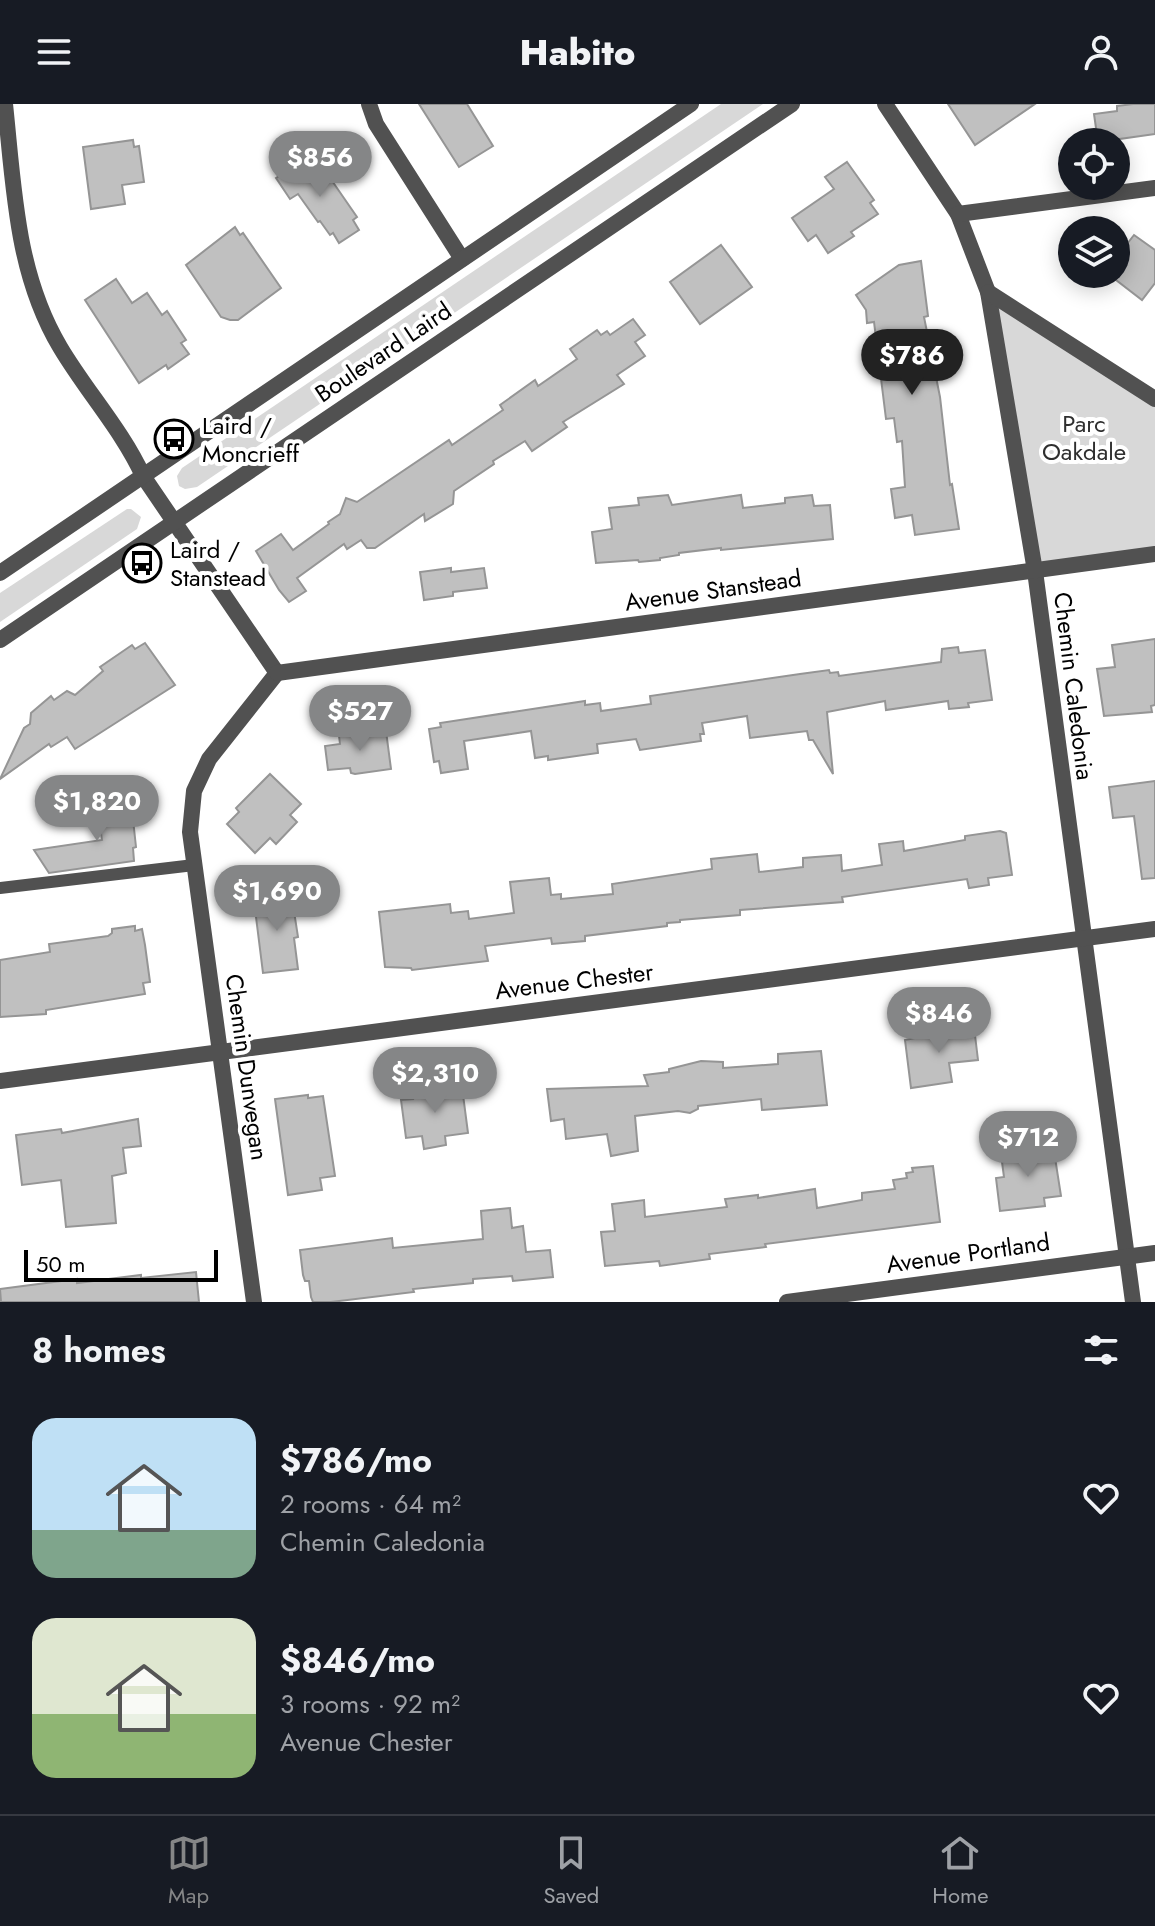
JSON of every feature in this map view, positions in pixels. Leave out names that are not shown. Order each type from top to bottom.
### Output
[{"type":"street","points":[[5,104],[18,228],[32,289],[60,348],[277,673]]},
{"type":"street","points":[[369,104],[376,124],[462,259]]},
{"type":"street","name":"Boulevard Laird","points":[[0,573],[691,104]]},
{"type":"street","name":"Boulevard Laird","points":[[0,640],[792,104]]},
{"type":"street","name":"Chemin Caledonia","points":[[885,104],[958,214],[988,292],[1035,571],[1133,1302]]},
{"type":"street","points":[[958,214],[1155,188]]},
{"type":"street","points":[[988,292],[1155,399]]},
{"type":"street","name":"Avenue Stanstead","points":[[277,673],[1155,554]]},
{"type":"street","name":"Chemin Dunvegan","points":[[254,1302],[190,832],[194,791],[209,759],[277,673]]},
{"type":"street","name":"Avenue Chester","points":[[0,1081],[1155,929]]},
{"type":"street","name":"Avenue Portland","points":[[787,1302],[1155,1253]]},
{"type":"lane","points":[[0,888],[194,865]]},
{"type":"green space","points":[[721,104],[763,104],[197,487],[185,489],[179,486],[177,476],[182,468]]},
{"type":"green space","name":"Parc Oakdale","points":[[988,293],[1155,399],[1155,554],[1035,571]]},
{"type":"green space","points":[[127,509],[141,517],[137,529],[0,622],[0,593]]},
{"type":"building","points":[[419,104],[467,104],[493,146],[459,167]]},
{"type":"building","points":[[948,104],[1035,104],[975,145]]},
{"type":"building","points":[[1155,104],[1155,134],[1130,138],[1130,128],[1096,128],[1094,114],[1117,111],[1117,106]]},
{"type":"building","points":[[133,140],[134,147],[139,146],[144,182],[122,185],[125,204],[91,209],[83,147]]},
{"type":"building","points":[[308,157],[323,178],[328,175],[357,217],[353,220],[359,230],[339,243],[333,233],[330,235],[318,222],[298,194],[290,199],[276,178]]},
{"type":"building","points":[[847,162],[874,200],[870,203],[878,214],[851,232],[854,236],[828,253],[816,235],[808,241],[792,218],[834,189],[825,177]]},
{"type":"building","points":[[235,227],[240,235],[243,233],[281,288],[238,320],[230,320],[221,317],[186,265]]},
{"type":"building","points":[[1134,235],[1155,250],[1155,283],[1142,300],[1126,288],[1130,288],[1130,240]]},
{"type":"building","points":[[721,245],[752,287],[700,324],[670,282]]},
{"type":"building","points":[[921,261],[928,316],[924,317],[940,397],[950,485],[959,529],[915,535],[912,515],[895,518],[891,489],[905,487],[902,441],[897,442],[894,418],[886,419],[874,322],[867,323],[866,310],[856,295],[899,265]]},
{"type":"building","points":[[116,279],[132,303],[147,293],[162,315],[167,311],[186,340],[181,343],[189,354],[168,369],[166,365],[139,383],[85,300]]},
{"type":"building","points":[[633,319],[645,335],[635,342],[645,356],[617,375],[624,384],[563,422],[567,427],[532,451],[525,441],[493,461],[494,464],[454,491],[453,504],[425,521],[424,514],[375,548],[367,548],[361,540],[347,549],[344,544],[297,578],[306,591],[289,602],[279,590],[256,551],[281,534],[293,550],[340,514],[346,498],[357,502],[449,440],[452,445],[503,410],[500,405],[535,380],[538,386],[577,359],[570,349],[597,330],[601,335],[607,331],[610,335]]},
{"type":"building","points":[[668,495],[672,505],[741,495],[743,508],[785,503],[785,498],[812,495],[814,506],[830,505],[833,539],[679,553],[660,560],[596,563],[592,532],[612,529],[609,508],[639,505],[638,498]]},
{"type":"building","points":[[451,568],[451,572],[484,568],[487,588],[453,592],[453,596],[424,600],[420,572]]},
{"type":"building","points":[[1155,639],[1155,705],[1151,706],[1152,712],[1104,716],[1097,669],[1115,667],[1112,645]]},
{"type":"building","points":[[145,643],[175,685],[75,749],[67,737],[51,747],[49,744],[0,779],[24,728],[30,724],[31,713],[51,696],[54,700],[67,691],[75,695],[103,671],[100,667],[132,645],[135,649]]},
{"type":"building","points":[[958,647],[959,653],[985,650],[992,700],[949,709],[948,701],[886,710],[885,701],[827,712],[833,774],[813,740],[809,740],[807,731],[750,738],[747,716],[702,723],[704,734],[700,734],[701,741],[640,750],[636,739],[597,744],[598,753],[548,760],[548,756],[535,758],[531,731],[464,741],[468,769],[441,773],[439,761],[434,762],[429,729],[441,727],[440,723],[585,701],[585,705],[600,703],[601,711],[651,704],[650,696],[800,674],[829,670],[830,673],[838,672],[839,676],[941,662],[942,649]]},
{"type":"building","points":[[386,731],[391,769],[355,774],[351,773],[350,768],[328,770],[325,746],[340,744],[339,736]]},
{"type":"building","points":[[270,774],[301,804],[290,815],[297,822],[276,844],[270,838],[255,853],[227,824],[239,812],[236,808]]},
{"type":"building","points":[[1155,781],[1155,878],[1142,879],[1134,816],[1113,818],[1109,787]]},
{"type":"building","points":[[131,801],[136,847],[133,848],[134,861],[49,873],[34,850],[102,840],[97,806]]},
{"type":"building","points":[[1000,831],[1006,833],[1012,875],[988,878],[989,885],[969,888],[967,879],[842,897],[843,902],[740,910],[740,915],[680,920],[667,923],[667,926],[585,936],[585,941],[552,944],[551,938],[485,946],[488,961],[412,970],[385,967],[379,912],[450,904],[451,913],[468,911],[469,919],[514,913],[510,882],[549,878],[551,895],[561,894],[561,899],[613,894],[612,884],[712,869],[711,859],[757,854],[759,872],[803,867],[803,858],[841,855],[842,871],[882,865],[879,844],[903,841],[904,851]]},
{"type":"building","points":[[291,892],[298,937],[294,938],[298,969],[263,973],[255,909],[261,908],[260,895]]},
{"type":"building","points":[[135,926],[135,931],[142,929],[145,945],[150,982],[143,983],[145,994],[46,1010],[46,1014],[0,1017],[0,960],[50,952],[49,944],[108,936],[112,929]]},
{"type":"building","points":[[945,1020],[953,1032],[974,1027],[978,1060],[949,1063],[952,1082],[911,1088],[905,1040],[940,1033]]},
{"type":"building","points":[[821,1051],[827,1105],[762,1110],[761,1099],[698,1106],[690,1113],[678,1111],[635,1116],[638,1151],[611,1156],[607,1134],[566,1139],[564,1119],[551,1121],[547,1089],[648,1086],[644,1075],[669,1072],[669,1069],[701,1061],[723,1062],[723,1068],[778,1064],[778,1054]]},
{"type":"building","points":[[447,1084],[447,1089],[462,1087],[468,1133],[445,1136],[446,1145],[424,1149],[422,1136],[406,1138],[401,1100],[413,1099],[411,1089]]},
{"type":"building","points":[[308,1095],[308,1098],[323,1096],[335,1176],[320,1178],[322,1190],[288,1195],[275,1099]]},
{"type":"building","points":[[138,1119],[141,1146],[123,1148],[126,1173],[112,1176],[116,1223],[66,1227],[61,1180],[22,1185],[16,1135],[61,1129],[62,1133]]},
{"type":"building","points":[[1037,1143],[1038,1153],[1054,1151],[1061,1196],[1044,1198],[1045,1206],[1000,1211],[996,1178],[1004,1177],[1002,1162],[1017,1160],[1015,1146]]},
{"type":"building","points":[[933,1166],[940,1222],[765,1244],[766,1247],[709,1254],[710,1259],[660,1266],[659,1261],[605,1266],[601,1232],[615,1231],[612,1204],[644,1200],[645,1217],[727,1207],[725,1199],[758,1195],[758,1198],[815,1189],[817,1208],[862,1200],[862,1193],[895,1189],[893,1180],[907,1178],[906,1173],[913,1172],[912,1168]]},
{"type":"building","points":[[510,1208],[512,1228],[523,1226],[526,1252],[550,1250],[553,1277],[513,1281],[512,1276],[473,1279],[473,1283],[413,1289],[414,1292],[313,1302],[309,1281],[305,1281],[303,1275],[300,1250],[392,1238],[393,1248],[483,1239],[481,1211]]},
{"type":"building","points":[[196,1272],[199,1302],[1,1302],[0,1289],[77,1279],[77,1283]]},
{"type":"place","name":"Laird / Moncrieff","points":[[174,439]]},
{"type":"place","name":"Laird / Stanstead","points":[[142,563]]}]
